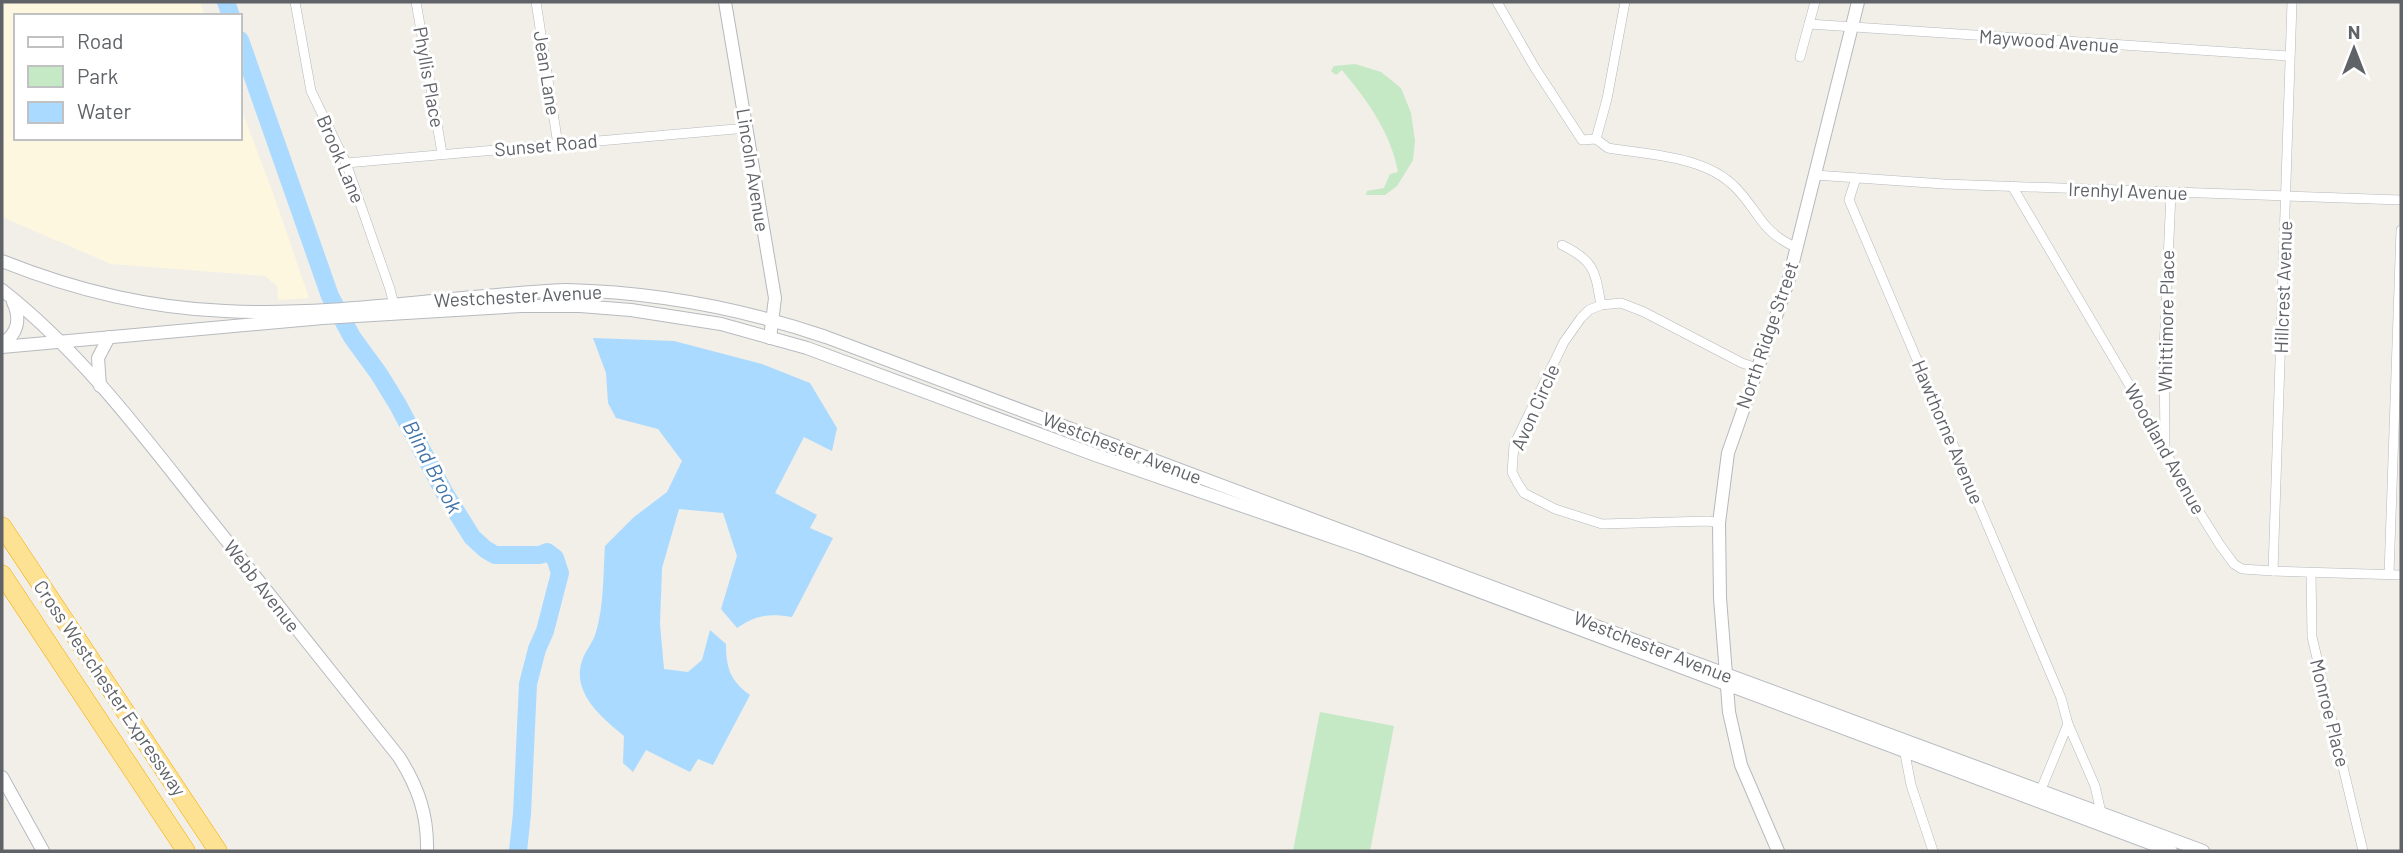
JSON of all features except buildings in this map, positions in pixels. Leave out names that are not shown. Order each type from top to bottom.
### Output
[{"type":"highway","name":"Cross Westchester Expressway","points":[[2,526],[218,851]]},
{"type":"highway","name":"Cross Westchester Expressway","points":[[2,574],[187,851]]},
{"type":"main road","name":"Lincoln Avenue","points":[[725,2],[775,298],[771,338]]},
{"type":"main road","name":"North Ridge Street","points":[[1777,851],[1741,765],[1729,712],[1718,561],[1719,523],[1728,453],[1788,282],[1858,2]]},
{"type":"main road","name":"Westchester Avenue","points":[[2,261],[32,274],[70,285],[164,305],[227,312],[356,312],[529,292],[603,291],[677,298],[773,320],[826,337],[1903,746],[2049,806],[2203,851]]},
{"type":"main road","name":"Webb Avenue","points":[[6,293],[100,386],[399,757],[421,801],[426,825],[427,851]]},
{"type":"main road","points":[[2,345],[10,338],[17,323],[17,311],[6,293]]},
{"type":"main road","name":"Westchester Avenue","points":[[394,309],[580,306],[686,317],[771,338],[807,348],[1098,456],[1361,547],[1727,679]]},
{"type":"main road","name":"Westchester Avenue","points":[[2,345],[188,332],[320,314]]},
{"type":"main road","points":[[100,386],[98,358],[109,337]]},
{"type":"main road","name":"Westchester Avenue","points":[[1903,746],[2040,792],[2171,851]]},
{"type":"main road","points":[[2,777],[43,851]]},
{"type":"street","name":"Brook Lane","points":[[295,2],[311,91],[346,163],[394,309]]},
{"type":"street","name":"Phyllis Place","points":[[416,2],[442,153]]},
{"type":"street","name":"Jean Lane","points":[[536,2],[558,145]]},
{"type":"street","points":[[1497,2],[1582,140],[1596,139],[1608,148],[1702,164],[1723,176],[1736,188],[1769,231],[1797,248]]},
{"type":"street","points":[[1596,139],[1607,99],[1625,2]]},
{"type":"street","points":[[1800,57],[1815,2]]},
{"type":"street","name":"Hillcrest Avenue","points":[[2273,571],[2292,2]]},
{"type":"street","name":"Maywood Avenue","points":[[1809,24],[2289,56]]},
{"type":"street","name":"Sunset Road","points":[[346,163],[747,128]]},
{"type":"street","points":[[1815,175],[1856,178]]},
{"type":"street","name":"Irenhyl Avenue","points":[[1856,178],[2012,187],[2401,200]]},
{"type":"street","name":"Hawthorne Avenue","points":[[1856,178],[1849,200],[2061,698],[2068,724],[2095,786],[2101,820]]},
{"type":"street","name":"Woodland Avenue","points":[[2012,187],[2220,545],[2234,564],[2242,569],[2401,575]]},
{"type":"street","name":"Whittimore Place","points":[[2165,450],[2164,351],[2171,193]]},
{"type":"street","points":[[2389,574],[2401,230]]},
{"type":"street","points":[[1562,246],[1589,262],[1601,305],[1621,303],[1644,312],[1742,363],[1757,368]]},
{"type":"street","name":"Avon Circle","points":[[1601,305],[1589,310],[1581,318],[1564,342],[1520,431],[1512,456],[1512,472],[1517,482],[1524,493],[1536,500],[1581,519],[1602,524],[1719,523]]},
{"type":"street","name":"Monroe Place","points":[[2311,573],[2312,636],[2363,851]]},
{"type":"street","points":[[2049,806],[2040,792],[2068,724]]},
{"type":"street","points":[[1903,746],[1911,785],[1933,851]]},
{"type":"shaded area","points":[[2,2],[200,2],[204,14],[14,14],[14,140],[242,140],[242,111],[309,298],[278,300],[277,286],[265,276],[111,264],[2,217]]},
{"type":"green space","points":[[1355,64],[1381,72],[1401,88],[1411,113],[1415,141],[1413,160],[1397,186],[1385,195],[1366,195],[1367,191],[1384,188],[1390,174],[1398,172],[1384,130],[1342,70],[1336,75],[1331,71],[1334,66]]},
{"type":"green space","points":[[1320,712],[1394,726],[1370,851],[1293,851]]},
{"type":"water","points":[[593,338],[674,341],[762,364],[810,383],[837,428],[832,451],[804,437],[775,493],[817,515],[810,528],[833,538],[792,617],[763,616],[737,628],[721,609],[737,556],[723,513],[679,509],[662,568],[660,624],[664,669],[688,672],[702,660],[710,630],[726,644],[730,673],[750,695],[713,765],[698,759],[690,772],[646,750],[633,772],[623,763],[624,736],[591,704],[581,684],[582,661],[599,622],[605,546],[634,517],[667,492],[682,461],[658,429],[616,418],[608,403],[606,373]]},
{"type":"waterway","name":"Blind Brook","points":[[226,2],[230,14]]},
{"type":"waterway","name":"Blind Brook","points":[[242,46],[330,296],[352,337],[398,405],[444,492],[472,537],[495,555],[540,555],[547,552],[555,558],[560,573],[528,684],[518,851]]}]
